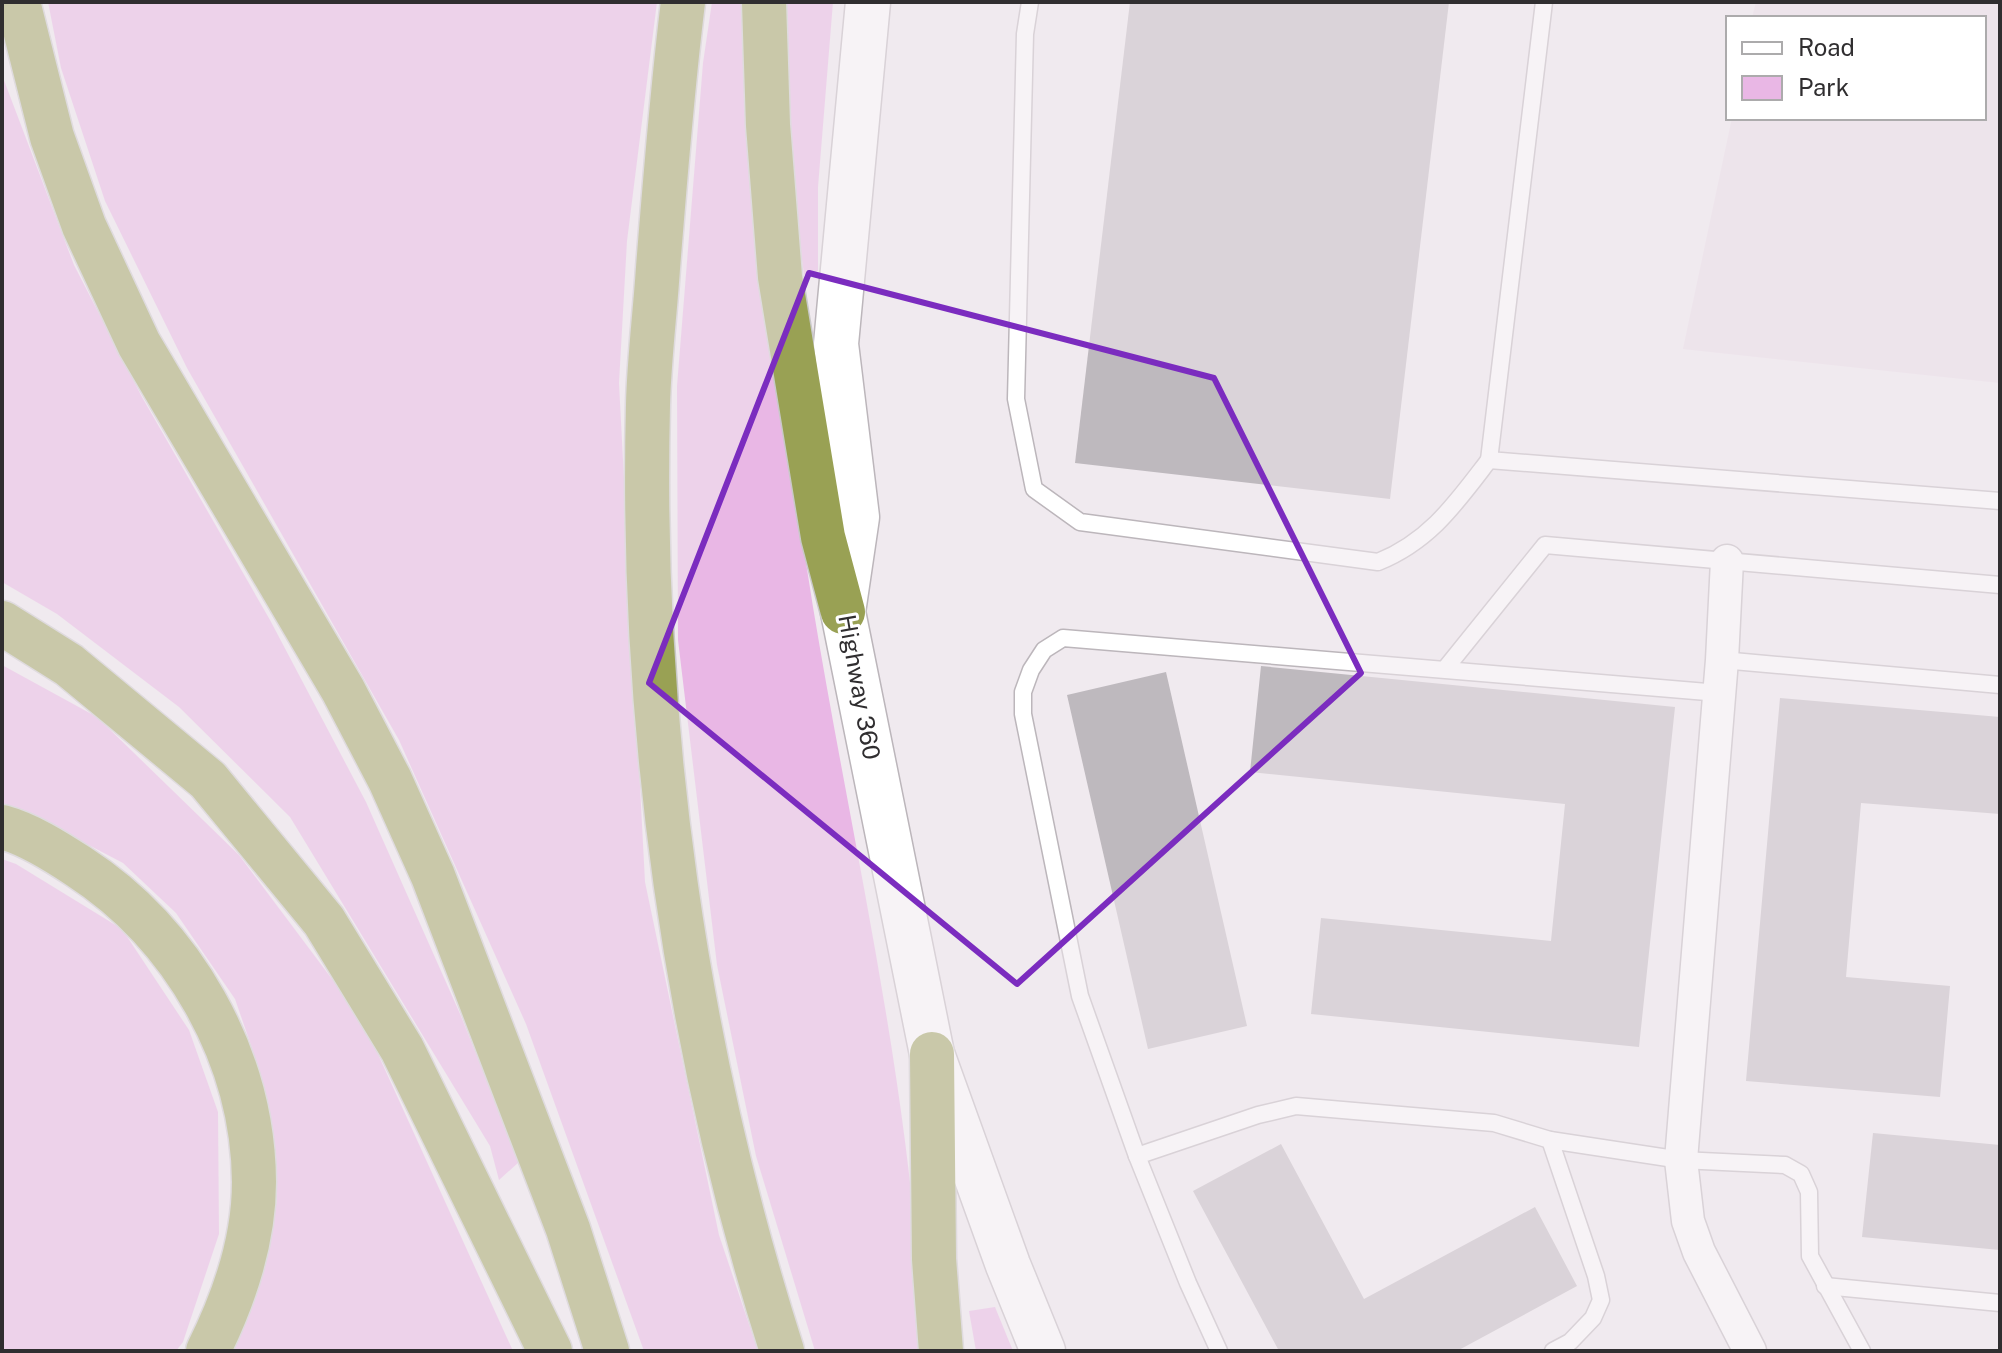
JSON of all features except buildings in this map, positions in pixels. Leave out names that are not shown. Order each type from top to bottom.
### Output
[{"type":"highway","points":[[18,2],[52,137],[84,226],[139,344],[343,690],[390,780],[433,876],[568,1229],[607,1351]]},
{"type":"highway","points":[[683,2],[648,403],[650,587],[660,763],[685,948],[720,1130],[782,1351]]},
{"type":"highway","points":[[764,2],[768,125],[780,277],[823,537],[843,612]]},
{"type":"highway","points":[[2,623],[69,665],[208,780],[324,921],[402,1049],[550,1351]]},
{"type":"highway","points":[[2,827],[59,853],[110,887],[151,927],[191,977],[220,1032],[242,1089],[251,1137],[254,1184],[239,1279],[208,1351]]},
{"type":"highway","points":[[932,1054],[934,1259],[941,1351]]},
{"type":"main road","name":"Highway 360","points":[[868,2],[836,344],[857,517],[843,612],[932,1054],[1008,1265],[1043,1351]]},
{"type":"street","points":[[1727,561],[1722,660],[1681,1160],[1688,1221],[1699,1252],[1750,1351]]},
{"type":"lane","points":[[1030,2],[1025,34],[1016,399],[1034,489],[1080,522],[1378,562],[1405,551],[1448,513],[1489,460],[1544,2]]},
{"type":"lane","points":[[1489,460],[2000,501]]},
{"type":"lane","points":[[1445,669],[1545,545],[2000,585]]},
{"type":"lane","points":[[1219,1351],[1137,1156],[1077,981],[1023,714],[1023,692],[1031,670],[1044,650],[1063,638],[1719,693]]},
{"type":"lane","points":[[1722,660],[2000,685]]},
{"type":"lane","points":[[1137,1156],[1258,1115],[1296,1106],[1494,1123],[1550,1140],[1681,1160],[1785,1165],[1801,1174],[1809,1192],[1810,1256],[1862,1351]]},
{"type":"lane","points":[[1550,1140],[1596,1276],[1601,1300],[1593,1318],[1570,1342],[1553,1351]]},
{"type":"lane","points":[[1825,1286],[2000,1303]]},
{"type":"highlighted area","points":[[809,273],[1214,378],[1361,673],[1017,984],[649,683]]},
{"type":"shaded area","points":[[1756,2],[2000,2],[2000,383],[1683,349],[1732,120],[1986,120],[1986,16],[1752,16]]},
{"type":"green space","points":[[48,2],[657,2],[627,241],[619,383],[645,882],[719,1235],[758,1351],[644,1351],[526,1024],[399,740],[187,368],[105,201],[61,68]]},
{"type":"green space","points":[[712,2],[747,2],[791,456],[813,607],[895,1070],[908,1163],[923,1351],[815,1351],[756,1156],[717,965],[678,640],[677,386],[703,63]]},
{"type":"green space","points":[[784,2],[833,2],[818,187],[818,271],[804,275],[787,142]]},
{"type":"green space","points":[[2,75],[74,265],[142,397],[270,620],[366,802],[461,1016],[519,1162],[499,1180],[490,1146],[290,817],[179,707],[57,614],[2,582]]},
{"type":"green space","points":[[2,665],[97,717],[239,855],[362,1019],[513,1351],[230,1351],[245,1323],[277,1201],[268,1106],[253,1051],[235,999],[176,913],[123,863],[35,817],[2,808]]},
{"type":"green space","points":[[2,859],[16,864],[122,929],[189,1030],[218,1112],[219,1234],[183,1342],[176,1351],[2,1351]]},
{"type":"green space","points":[[995,1307],[1013,1351],[976,1351],[969,1311]]}]
